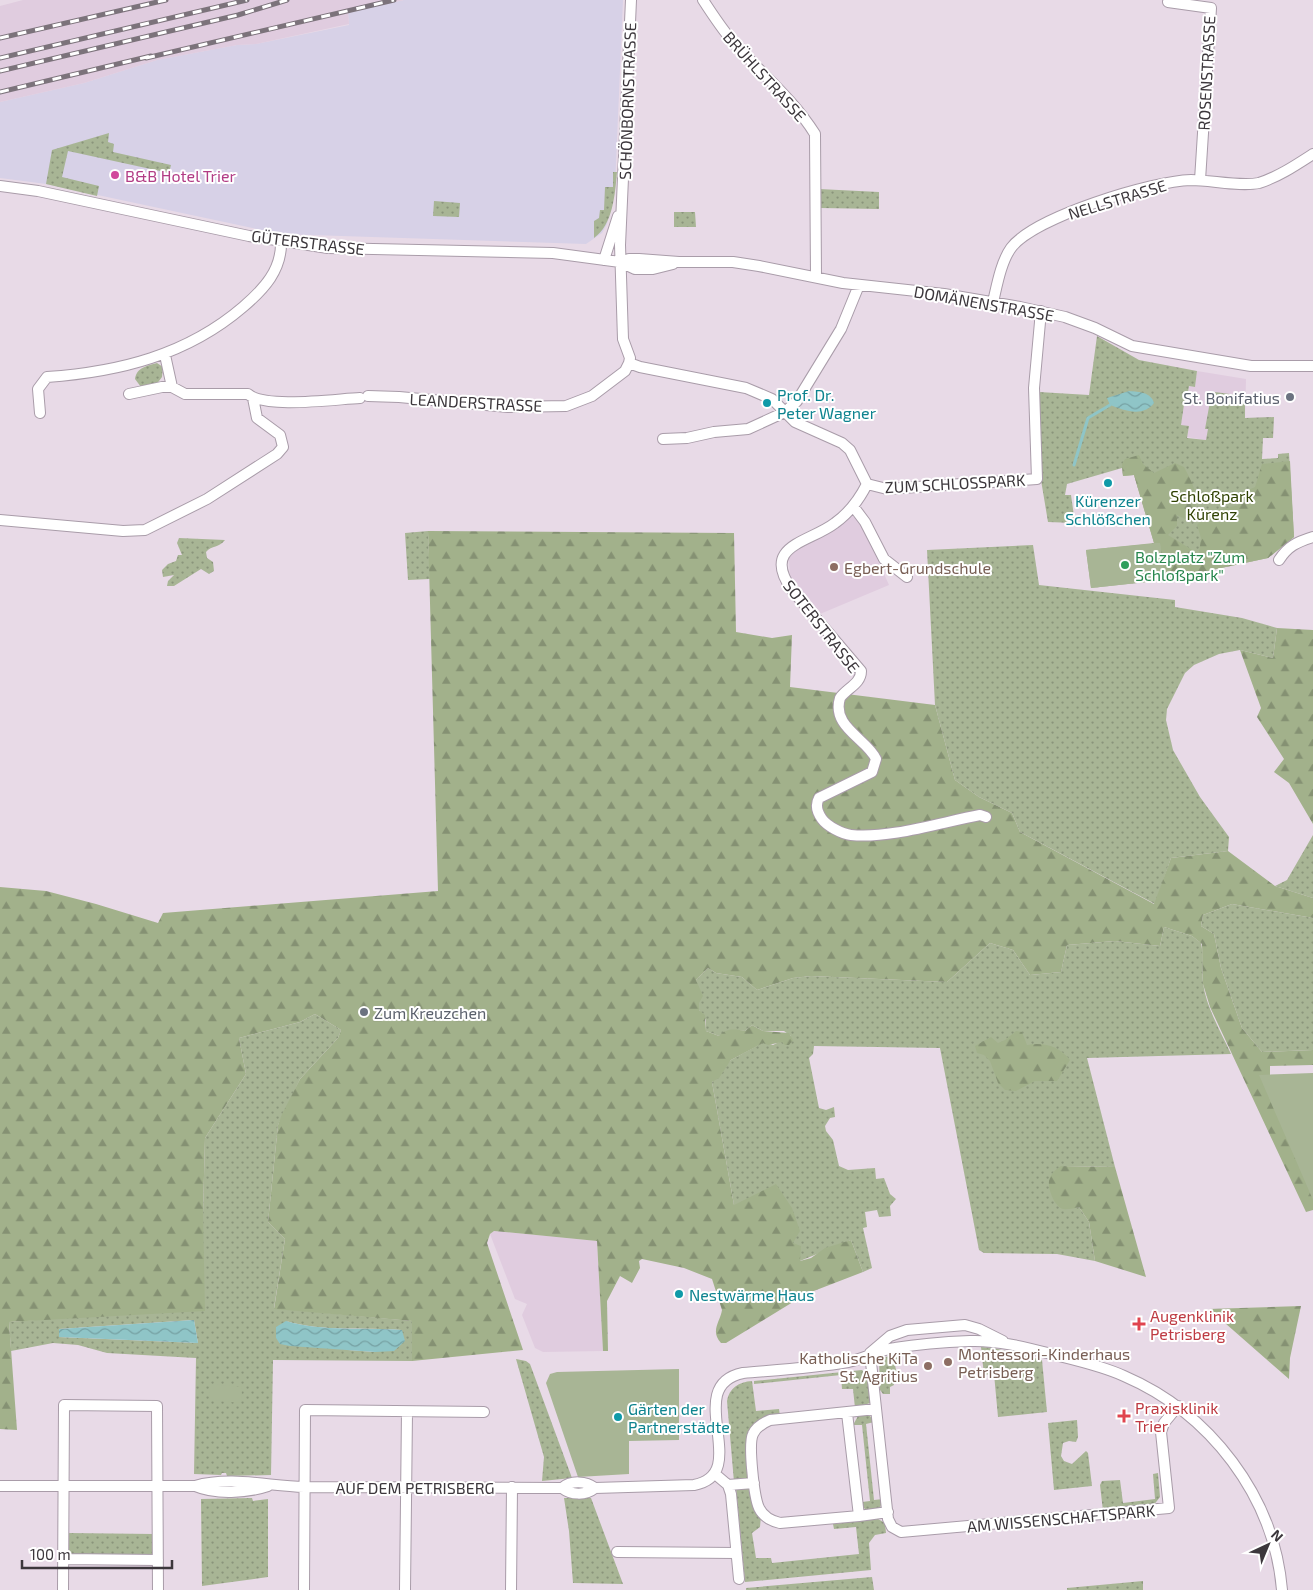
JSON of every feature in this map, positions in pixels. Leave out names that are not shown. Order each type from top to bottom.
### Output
[{"type":"street","name":"SCHÖNBORNSTRASSE","points":[[620,262],[631,0]]},
{"type":"street","name":"BRÜHLSTRASSE","points":[[703,0],[735,44],[772,80],[804,117],[815,134],[816,276]]},
{"type":"street","name":"ROSENSTRASSE","points":[[1168,2],[1211,8],[1200,180]]},
{"type":"street","name":"NELLSTRASSE","points":[[993,302],[1006,256],[1012,247],[1029,232],[1072,212],[1153,185],[1200,180],[1256,183],[1274,176],[1313,154]]},
{"type":"street","name":"GÜTERSTRASSE","points":[[0,186],[38,191],[281,241],[328,248],[553,253],[620,262]]},
{"type":"street","name":"SCHÖNBORNSTRASSE","points":[[604,260],[608,243],[623,203]]},
{"type":"street","points":[[40,413],[38,389],[47,377],[111,370],[165,355],[225,322],[254,298],[273,275],[279,262],[281,241]]},
{"type":"street","name":"DOMÄNENSTRASSE","points":[[620,262],[629,259],[679,262],[733,262],[859,285],[993,302],[1042,311],[1095,328],[1132,346],[1251,366],[1313,366]]},
{"type":"street","points":[[620,262],[623,273],[623,339],[630,358],[629,362]]},
{"type":"street","points":[[663,439],[687,438],[714,432],[748,429],[785,412],[797,401],[841,328],[859,285]]},
{"type":"street","name":"ZUM SCHLOSSPARK","points":[[629,362],[640,368],[746,388],[772,399],[795,422],[842,443],[850,450],[858,462],[866,484],[887,489],[1037,479],[1034,388],[1042,311]]},
{"type":"street","points":[[129,394],[162,387],[172,387],[165,355]]},
{"type":"street","name":"LEANDERSTRASSE","points":[[172,387],[185,394],[248,394],[253,398],[269,403],[364,397],[400,397],[508,407],[566,406],[592,396],[625,371],[629,362]]},
{"type":"street","points":[[0,520],[135,532],[145,530],[214,494],[277,454],[283,446],[280,435],[258,418],[253,398]]},
{"type":"street","name":"SOTERSTRASSE","points":[[866,484],[860,497],[852,506],[828,528],[794,544],[786,553],[782,564],[783,576],[792,590],[860,671],[860,678],[840,698],[839,710],[849,730],[876,759],[872,772],[819,798],[816,806],[818,814],[830,826],[850,835],[885,833],[980,815],[986,817]]},
{"type":"street","points":[[852,506],[866,522],[884,559],[907,577]]},
{"type":"street","points":[[1279,560],[1285,550],[1297,542],[1313,537]]},
{"type":"street","points":[[870,1353],[886,1338],[900,1332],[965,1325],[979,1329],[1007,1344]]},
{"type":"street","points":[[739,1579],[731,1494],[728,1485],[714,1474],[720,1451],[715,1402],[718,1392],[726,1380],[743,1373],[850,1362],[870,1353],[895,1348],[971,1341],[1007,1344],[1108,1369],[1149,1388],[1178,1406],[1217,1442],[1249,1487],[1272,1540],[1282,1590]]},
{"type":"street","name":"AM WISSENSCHAFTSPARK","points":[[870,1353],[888,1512],[892,1527],[900,1532],[1169,1508],[1161,1432],[1164,1423],[1178,1406]]},
{"type":"street","points":[[63,1590],[64,1405],[157,1406],[158,1590]]},
{"type":"street","points":[[876,1409],[775,1419],[761,1424],[753,1433],[751,1440],[754,1483],[759,1507],[764,1515],[776,1522],[794,1523],[888,1512]]},
{"type":"street","points":[[304,1590],[305,1410],[484,1412]]},
{"type":"street","points":[[405,1590],[407,1412]]},
{"type":"street","points":[[847,1412],[859,1516]]},
{"type":"street","name":"AUF DEM PETRISBERG","points":[[0,1486],[195,1486],[209,1482],[252,1482],[268,1486],[304,1487],[562,1488],[577,1493],[587,1493],[595,1488],[694,1486],[704,1483],[714,1474]]},
{"type":"street","points":[[728,1485],[754,1483]]},
{"type":"street","points":[[511,1590],[512,1487]]},
{"type":"street","points":[[617,1552],[736,1553]]},
{"type":"street","points":[[63,1559],[158,1560]]},
{"type":"shaded area","points":[[23,0],[404,0],[348,12],[349,24],[256,44],[237,45],[157,60],[84,83],[0,102],[0,6]]},
{"type":"shaded area","points":[[404,0],[623,0],[615,187],[607,224],[602,233],[586,244],[280,234],[46,184],[0,178],[0,102],[84,83],[157,60],[237,45],[256,44],[349,25],[348,12]]},
{"type":"shaded area","points":[[1197,371],[1246,379],[1245,418],[1274,417],[1273,438],[1206,440],[1187,437],[1189,427],[1181,425],[1185,398],[1187,398],[1189,386],[1195,387]]},
{"type":"shaded area","name":"Egbert-Grundschule","points":[[851,515],[862,524],[889,585],[820,614],[790,577],[789,558],[797,549],[837,528]]},
{"type":"shaded area","points":[[494,1231],[597,1241],[603,1351],[543,1352],[535,1348],[522,1315],[527,1304],[515,1299],[490,1234]]},
{"type":"green space","points":[[109,133],[108,142],[114,144],[113,152],[171,165],[169,173],[68,151],[62,177],[99,186],[97,196],[46,184],[52,150]]},
{"type":"green space","points":[[613,172],[617,172],[612,208],[605,225],[594,238],[594,221],[599,218],[600,210],[604,210],[605,187],[613,187]]},
{"type":"green space","points":[[819,189],[879,192],[879,209],[820,208]]},
{"type":"green space","points":[[434,201],[460,203],[459,217],[433,216]]},
{"type":"green space","points":[[674,212],[695,212],[696,227],[674,227]]},
{"type":"green space","name":"Schloßpark Kürenz","points":[[1097,336],[1139,360],[1197,371],[1195,387],[1189,386],[1187,398],[1185,398],[1181,425],[1189,426],[1187,438],[1206,440],[1208,429],[1205,429],[1211,396],[1206,395],[1207,391],[1245,396],[1245,418],[1274,417],[1273,438],[1263,438],[1262,459],[1278,458],[1278,454],[1289,453],[1294,537],[1268,558],[1165,580],[1091,588],[1086,550],[1154,543],[1134,475],[1123,476],[1122,468],[1067,484],[1065,495],[1071,495],[1075,523],[1048,522],[1040,474],[1039,392],[1089,395]]},
{"type":"green space","points":[[157,363],[163,367],[162,377],[156,385],[141,387],[135,379],[138,372]]},
{"type":"green space","points":[[1139,455],[1143,464],[1154,473],[1175,463],[1184,467],[1195,492],[1196,504],[1191,518],[1185,519],[1177,515],[1177,526],[1168,535],[1199,554],[1201,538],[1197,525],[1206,516],[1216,511],[1239,505],[1243,492],[1255,487],[1262,464],[1290,461],[1294,537],[1268,558],[1165,580],[1160,543],[1154,543],[1134,475],[1123,476],[1122,464],[1125,459]]},
{"type":"green space","points":[[428,531],[430,579],[408,580],[405,533]]},
{"type":"green space","points":[[428,531],[734,533],[736,632],[772,638],[792,635],[790,687],[935,705],[955,780],[979,797],[1012,813],[1020,832],[1154,904],[1171,858],[1228,851],[1275,886],[1313,898],[1313,918],[1232,904],[1203,915],[1201,926],[1214,934],[1221,968],[1242,1028],[1262,1052],[1313,1050],[1313,1065],[1270,1066],[1270,1081],[1313,1195],[1313,1210],[1306,1212],[1210,1007],[1203,984],[1202,944],[1192,936],[1164,927],[1160,946],[1115,941],[1067,945],[1061,972],[1030,975],[1013,950],[990,943],[947,982],[811,976],[793,978],[757,990],[742,977],[716,973],[708,968],[696,980],[703,996],[699,1003],[699,1010],[705,1015],[706,1031],[719,1036],[731,1030],[745,1031],[752,1025],[763,1031],[789,1033],[793,1040],[789,1045],[785,1045],[782,1042],[768,1045],[763,1043],[731,1060],[719,1078],[712,1082],[734,1205],[776,1184],[792,1208],[800,1231],[793,1243],[801,1246],[800,1261],[811,1258],[825,1248],[851,1240],[863,1272],[806,1294],[726,1343],[721,1343],[716,1330],[722,1310],[712,1279],[684,1268],[642,1259],[639,1261],[640,1268],[632,1283],[620,1276],[607,1301],[608,1351],[603,1351],[597,1241],[494,1231],[490,1234],[487,1243],[523,1350],[412,1361],[412,1321],[274,1309],[285,1239],[268,1222],[278,1125],[300,1079],[338,1038],[341,1030],[315,1014],[300,1022],[239,1038],[246,1074],[205,1138],[203,1213],[205,1311],[9,1322],[17,1430],[0,1429],[0,887],[46,891],[158,923],[163,913],[438,891]]},
{"type":"green space","points":[[179,538],[225,540],[206,552],[207,558],[213,562],[214,571],[209,574],[201,569],[174,586],[167,586],[168,581],[174,575],[163,577],[162,570],[168,564],[176,561],[178,555],[182,555],[177,543]]},
{"type":"green space","name":"Bolzplatz \"Zum Schloßpark\"","points":[[1160,543],[1165,580],[1091,588],[1086,550]]},
{"type":"green space","points":[[1033,545],[1039,585],[1175,600],[1175,607],[1242,618],[1277,628],[1273,658],[1240,650],[1219,654],[1194,665],[1185,673],[1167,709],[1166,720],[1173,750],[1200,797],[1229,837],[1228,851],[1171,858],[1155,904],[1020,832],[1012,813],[979,797],[955,780],[935,705],[927,550]]},
{"type":"green space","points":[[1277,628],[1313,630],[1313,824],[1289,783],[1274,772],[1284,759],[1257,717],[1261,708],[1240,650],[1273,658]]},
{"type":"green space","points":[[1313,835],[1313,898],[1275,886],[1287,880]]},
{"type":"green space","points":[[1232,904],[1313,918],[1313,1050],[1262,1052],[1242,1028],[1221,968],[1214,934],[1201,926],[1203,915]]},
{"type":"green space","points":[[1164,927],[1192,936],[1201,943],[1203,983],[1207,1001],[1231,1054],[1087,1058],[1115,1167],[1061,1166],[1063,1209],[1079,1207],[1089,1222],[1095,1261],[1057,1254],[984,1253],[979,1250],[940,1048],[814,1046],[813,1054],[809,1058],[819,1108],[826,1110],[834,1107],[835,1117],[830,1118],[825,1126],[826,1131],[833,1140],[839,1166],[848,1170],[875,1168],[876,1179],[884,1178],[890,1194],[896,1199],[890,1206],[891,1216],[879,1217],[877,1210],[865,1212],[867,1227],[863,1228],[872,1268],[863,1272],[851,1240],[800,1261],[792,1243],[734,1205],[712,1082],[731,1060],[764,1042],[773,1045],[791,1036],[784,1031],[763,1031],[752,1025],[745,1031],[739,1030],[719,1036],[706,1031],[706,1020],[699,1010],[696,980],[708,968],[716,973],[742,977],[757,990],[793,978],[811,976],[947,982],[990,943],[1013,950],[1030,975],[1061,972],[1067,945],[1115,941],[1160,946]]},
{"type":"green space","points":[[315,1014],[341,1030],[338,1038],[300,1079],[278,1125],[268,1222],[285,1239],[274,1308],[412,1321],[412,1361],[273,1360],[271,1475],[227,1476],[226,1473],[221,1475],[194,1474],[196,1358],[107,1353],[78,1345],[53,1343],[11,1351],[9,1322],[48,1319],[203,1213],[205,1138],[246,1074],[239,1038],[300,1022]],"holes":[[[194,1320],[198,1343],[59,1337],[59,1329]],[[286,1321],[315,1327],[402,1330],[375,1352],[348,1350]]]},
{"type":"green space","points":[[1016,1031],[1022,1032],[1027,1045],[1051,1046],[1066,1055],[1070,1060],[1057,1081],[1035,1081],[1016,1091],[1005,1090],[998,1083],[990,1061],[984,1055],[977,1053],[975,1046],[991,1037],[998,1043]]},
{"type":"green space","points":[[1313,1073],[1313,1200],[1259,1075]]},
{"type":"green space","points":[[1061,1166],[1115,1167],[1146,1277],[1095,1261],[1089,1222],[1079,1207],[1063,1209],[1054,1201],[1051,1193],[1050,1178]]},
{"type":"green space","points":[[1301,1306],[1290,1358],[1289,1379],[1209,1309]]},
{"type":"green space","points":[[981,1347],[994,1348],[1042,1360],[1047,1412],[998,1417],[994,1374],[984,1375]]},
{"type":"green space","points":[[897,1352],[898,1359],[894,1360],[900,1377],[893,1378],[894,1385],[890,1387],[890,1394],[883,1394],[880,1390],[879,1360]]},
{"type":"green space","points":[[516,1359],[530,1364],[572,1478],[542,1481],[544,1457]]},
{"type":"green space","name":"Gärten der Partnerstädte","points":[[679,1369],[679,1440],[629,1441],[629,1474],[578,1477],[546,1383],[550,1374],[557,1372]]},
{"type":"green space","points":[[862,1370],[868,1381],[870,1403],[855,1408],[853,1389],[842,1389],[841,1375],[754,1384],[754,1381]]},
{"type":"green space","points":[[752,1381],[756,1411],[779,1409],[780,1416],[756,1425],[748,1479],[734,1482],[727,1401],[735,1386]]},
{"type":"green space","points":[[210,1384],[242,1387],[241,1403],[209,1400]]},
{"type":"green space","points":[[865,1414],[870,1416],[874,1422],[866,1424],[874,1500],[883,1499],[880,1508],[868,1512],[862,1502],[870,1501],[862,1425],[853,1425],[858,1416]]},
{"type":"green space","points":[[1077,1420],[1078,1437],[1076,1442],[1069,1441],[1063,1443],[1061,1456],[1064,1461],[1072,1464],[1086,1451],[1088,1453],[1092,1486],[1054,1490],[1048,1423]]},
{"type":"green space","points":[[1158,1473],[1160,1497],[1153,1506],[1103,1511],[1100,1485],[1102,1481],[1120,1480],[1123,1503],[1155,1499],[1153,1474]]},
{"type":"green space","points":[[736,1488],[748,1488],[751,1490],[761,1516],[760,1527],[752,1533],[756,1558],[771,1558],[772,1563],[859,1554],[856,1527],[834,1529],[833,1524],[878,1519],[885,1523],[886,1533],[875,1535],[869,1543],[871,1570],[745,1582]]},
{"type":"green space","points":[[252,1498],[253,1501],[268,1499],[268,1577],[202,1586],[201,1499]]},
{"type":"green space","points":[[564,1498],[591,1498],[623,1584],[573,1583]]},
{"type":"green space","points":[[67,1533],[154,1534],[153,1560],[67,1559]]},
{"type":"green space","points":[[872,1577],[874,1590],[746,1590],[746,1588]]},
{"type":"green space","points":[[1143,1581],[1143,1590],[1067,1590],[1067,1588]]},
{"type":"water","points":[[1129,391],[1141,392],[1150,397],[1154,403],[1149,408],[1139,412],[1127,411],[1110,405],[1107,398]]},
{"type":"water","points":[[194,1320],[198,1343],[59,1337],[59,1329]]},
{"type":"water","points":[[286,1321],[315,1327],[402,1330],[405,1341],[394,1351],[375,1352],[290,1346],[280,1344],[276,1338],[276,1327]]},
{"type":"waterway","points":[[1074,465],[1088,418],[1110,405]]},
{"type":"railway","points":[[0,38],[166,0]]},
{"type":"railway","points":[[0,58],[247,0]]},
{"type":"railway","points":[[0,71],[238,15],[287,0]]},
{"type":"railway","points":[[146,58],[394,0]]},
{"type":"railway","points":[[0,92],[151,56]]},
{"type":"place","name":"B&B Hotel Trier","points":[[115,175]]},
{"type":"place","name":"St. Bonifatius","points":[[1290,397]]},
{"type":"place","name":"Prof. Dr. Peter Wagner","points":[[767,403]]},
{"type":"place","name":"Kürenzer Schlößchen","points":[[1108,483]]},
{"type":"place","name":"Bolzplatz \"Zum Schloßpark\"","points":[[1125,565]]},
{"type":"place","name":"Egbert-Grundschule","points":[[834,567]]},
{"type":"place","name":"Zum Kreuzchen","points":[[364,1012]]},
{"type":"place","name":"Nestwärme Haus","points":[[679,1294]]},
{"type":"place","name":"Augenklinik Petrisberg","points":[[1139,1324]]},
{"type":"place","name":"Montessori-Kinderhaus Petrisberg","points":[[948,1362]]},
{"type":"place","name":"Katholische KiTa St. Agritius","points":[[928,1366]]},
{"type":"place","name":"Praxisklinik Trier","points":[[1124,1416]]},
{"type":"place","name":"Gärten der Partnerstädte","points":[[618,1417]]}]
